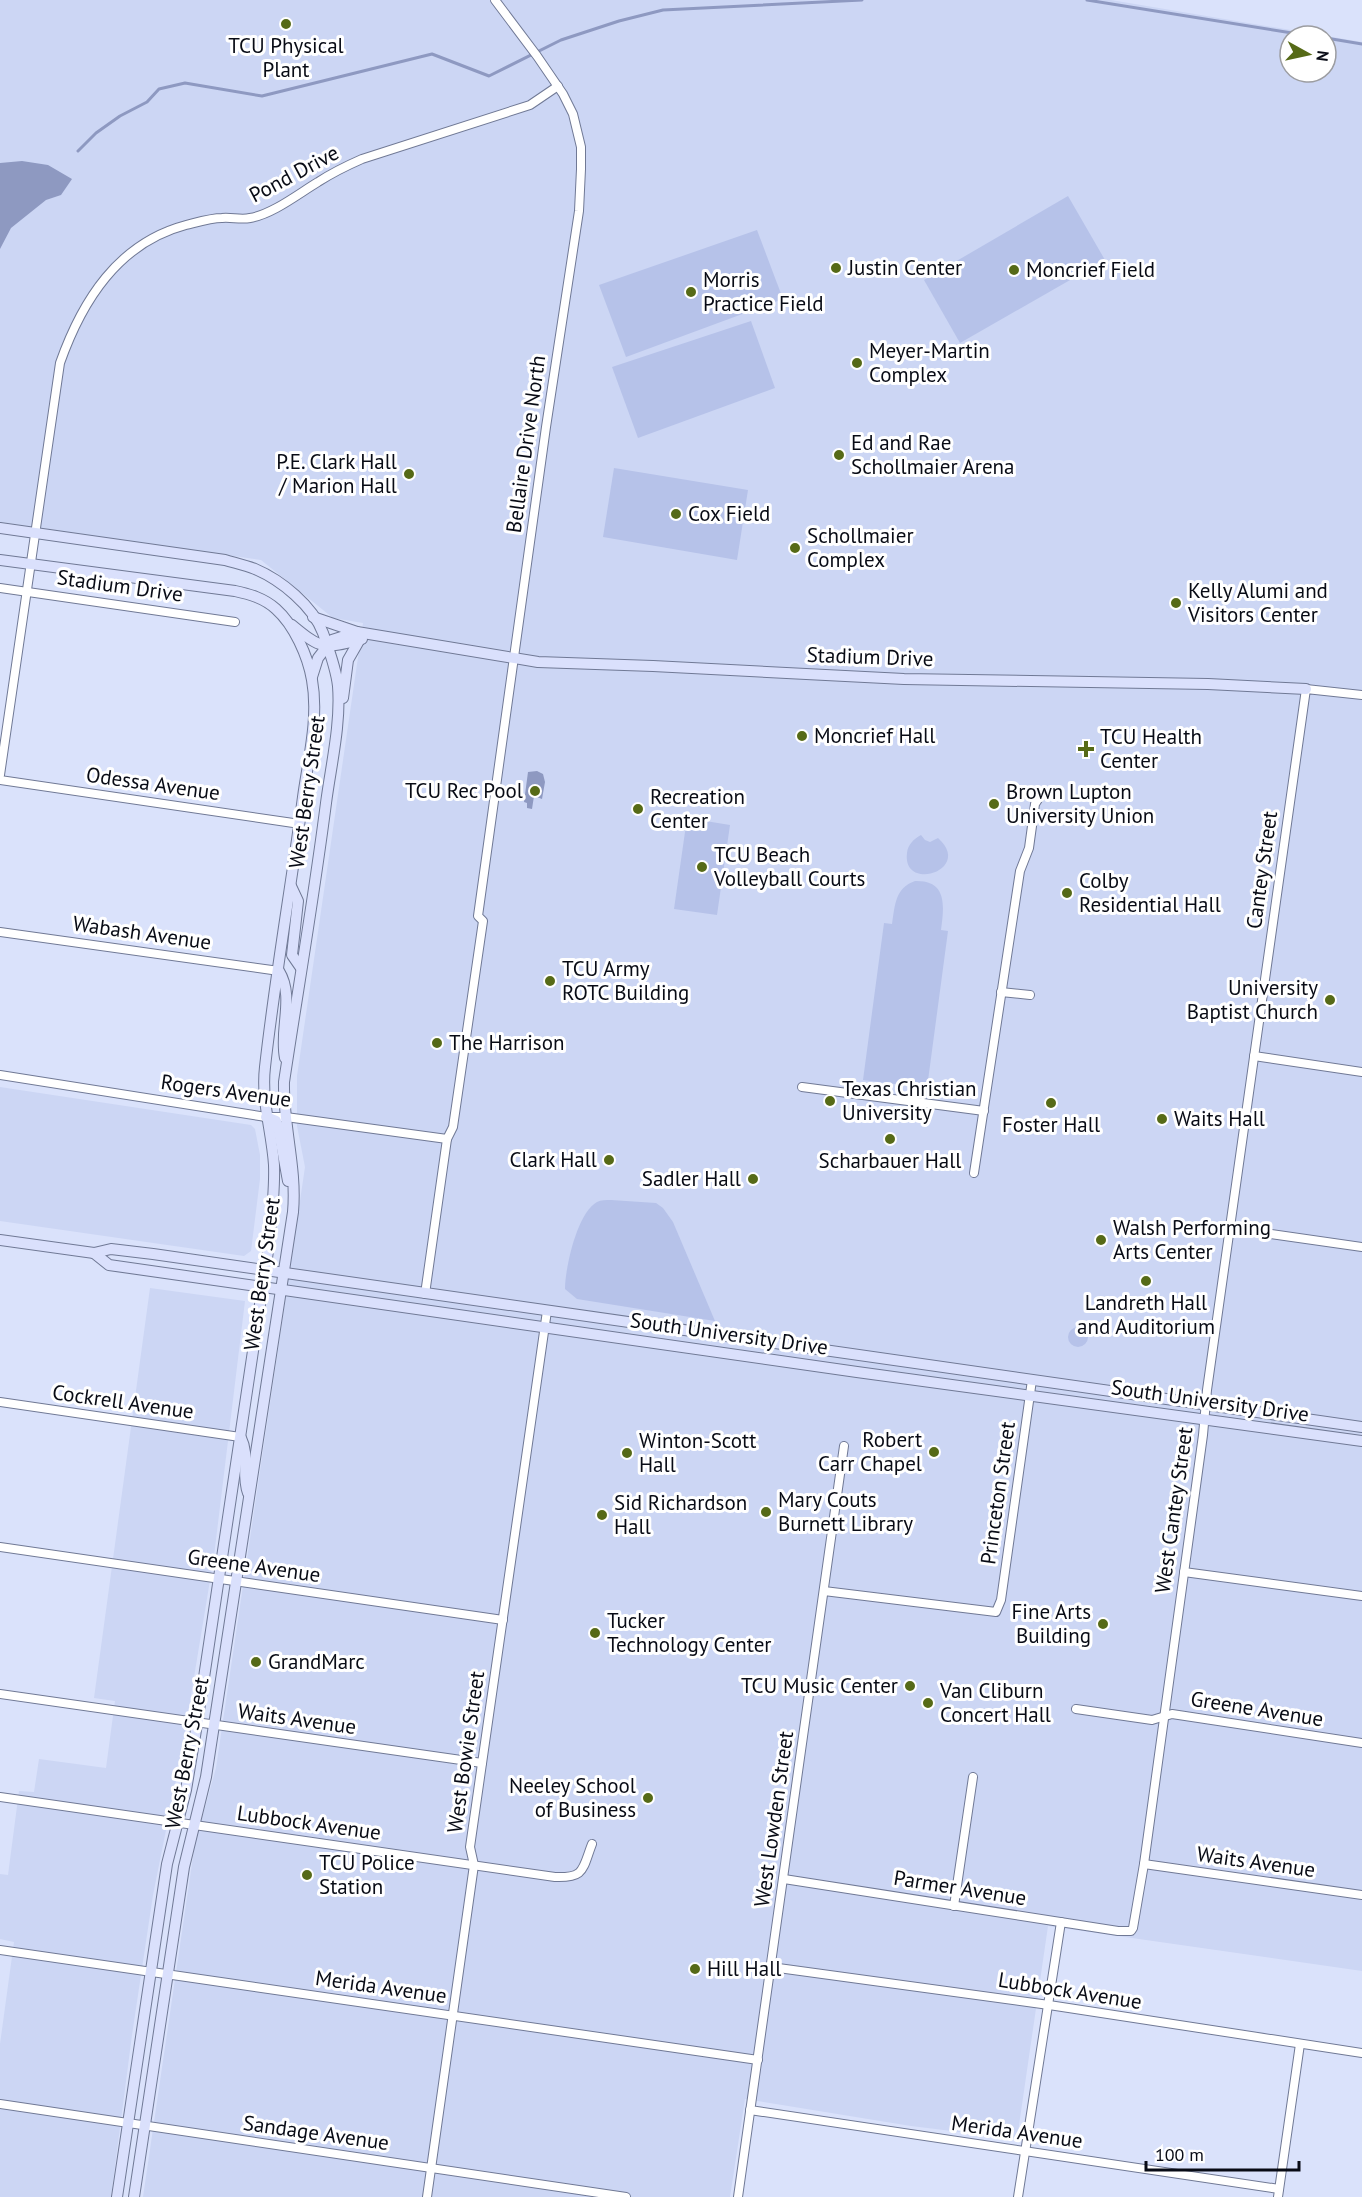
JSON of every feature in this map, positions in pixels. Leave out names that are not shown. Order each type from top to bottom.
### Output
[{"type":"main road","name":"West Berry Street","points":[[0,528],[225,560],[256,569],[282,585],[297,598],[323,631],[338,684],[334,746],[284,1094],[292,1161],[292,1212],[206,1777],[184,1867],[134,2197]]},
{"type":"main road","name":"West Berry Street","points":[[0,560],[235,591],[264,601],[275,608],[285,619],[301,647],[312,677],[314,717],[265,1067],[266,1117],[272,1149],[274,1189],[265,1270],[197,1724],[186,1790],[176,1821],[167,1864],[117,2197]]},
{"type":"main road","points":[[313,617],[358,636],[348,660],[341,716],[334,746]]},
{"type":"main road","points":[[285,619],[307,639],[327,646],[318,658],[312,677]]},
{"type":"main road","name":"Stadium Drive","points":[[327,646],[333,639],[378,634],[538,662],[904,679],[1212,684],[1306,688]]},
{"type":"main road","points":[[291,886],[298,901],[292,955],[301,968]]},
{"type":"main road","points":[[279,971],[287,991],[282,1046],[287,1067]]},
{"type":"main road","points":[[266,1117],[276,1121],[278,1126],[284,1164],[293,1192]]},
{"type":"main road","name":"South University Drive","points":[[0,1240],[94,1253],[111,1249],[265,1270],[1362,1426]]},
{"type":"main road","name":"South University Drive","points":[[94,1253],[109,1265],[1030,1397],[1362,1441]]},
{"type":"main road","points":[[240,1437],[245,1447],[244,1483],[250,1496]]},
{"type":"street","name":"Bellaire Drive North","points":[[447,1139],[453,1127],[469,1022],[483,921],[478,916],[579,211],[581,147],[573,114],[558,86],[495,0]]},
{"type":"street","name":"Pond Drive","points":[[0,775],[60,363],[70,333],[83,308],[103,280],[128,255],[162,234],[185,225],[222,218],[250,218],[291,201],[336,170],[362,159],[530,105],[558,86]]},
{"type":"street","name":"Stadium Drive","points":[[0,588],[235,622]]},
{"type":"street","name":"Stadium Drive","points":[[1306,688],[1362,695]]},
{"type":"street","name":"Cantey Street","points":[[1254,1056],[1306,688]]},
{"type":"street","name":"Odessa Avenue","points":[[0,780],[300,824]]},
{"type":"street","points":[[974,1173],[1020,871],[1029,848],[1035,804],[1042,793]]},
{"type":"street","name":"Wabash Avenue","points":[[0,932],[279,971]]},
{"type":"street","points":[[1001,992],[1030,996]]},
{"type":"street","points":[[1254,1056],[1362,1072]]},
{"type":"street","name":"West Cantey Street","points":[[1131,1931],[1144,1864],[1254,1056]]},
{"type":"street","name":"Rogers Avenue","points":[[0,1075],[266,1117],[286,1117],[447,1139]]},
{"type":"street","points":[[802,1087],[984,1112]]},
{"type":"street","points":[[425,1293],[447,1139]]},
{"type":"street","points":[[1229,1228],[1362,1247]]},
{"type":"street","name":"West Bowie Street","points":[[427,2197],[474,1865],[470,1847],[547,1311]]},
{"type":"street","name":"Princeton Street","points":[[824,1591],[992,1613],[998,1610],[1032,1380]]},
{"type":"street","name":"Cockrell Avenue","points":[[0,1402],[240,1437]]},
{"type":"street","name":"West Lowden Street","points":[[738,2197],[844,1446]]},
{"type":"street","name":"Greene Avenue","points":[[0,1548],[503,1620]]},
{"type":"street","points":[[1184,1572],[1362,1596]]},
{"type":"street","name":"Waits Avenue","points":[[0,1694],[482,1763]]},
{"type":"street","name":"Greene Avenue","points":[[1076,1709],[1152,1720],[1172,1714],[1362,1743]]},
{"type":"street","points":[[954,1906],[974,1777]]},
{"type":"street","name":"Lubbock Avenue","points":[[0,1797],[573,1878],[582,1871],[592,1844]]},
{"type":"street","name":"Waits Avenue","points":[[1144,1864],[1362,1895]]},
{"type":"street","name":"Parmer Avenue","points":[[784,1879],[1131,1931]]},
{"type":"street","points":[[1018,2197],[1062,1922]]},
{"type":"street","name":"Merida Avenue","points":[[0,1950],[758,2060]]},
{"type":"street","name":"Lubbock Avenue","points":[[771,1966],[1049,2005],[1362,2053]]},
{"type":"street","points":[[1278,2193],[1300,2044]]},
{"type":"street","name":"Sandage Avenue","points":[[0,2104],[626,2197]]},
{"type":"street","name":"Merida Avenue","points":[[750,2110],[1026,2151],[1278,2193]]},
{"type":"shaded area","name":"Texas Christian University","points":[[0,0],[1111,0],[1278,28],[1278,84],[1338,84],[1338,38],[1362,42],[1362,1971],[1048,1926],[1017,2139],[911,2126],[745,2099],[730,2197],[143,2197],[195,1843],[216,1768],[305,1167],[297,1126],[297,1076],[363,623],[333,618],[261,560],[0,522]]},
{"type":"shaded area","points":[[22,161],[48,165],[72,179],[61,195],[46,200],[11,228],[0,249],[0,163]]},
{"type":"shaded area","name":"Moncrief Field","points":[[1068,196],[1105,260],[960,343],[924,280]]},
{"type":"shaded area","name":"Morris Practice Field","points":[[757,230],[783,299],[626,357],[599,285]]},
{"type":"shaded area","name":"Morris Practice Field","points":[[751,321],[775,388],[638,438],[612,367]]},
{"type":"shaded area","name":"Cox Field","points":[[614,468],[748,490],[737,560],[603,537]]},
{"type":"shaded area","name":"TCU Rec Pool","points":[[537,771],[543,774],[545,782],[542,799],[534,796],[532,809],[527,808],[527,803],[524,802],[528,772]]},
{"type":"shaded area","name":"TCU Beach Volleyball Courts","points":[[687,818],[730,825],[717,915],[674,909]]},
{"type":"shaded area","points":[[921,835],[930,842],[938,838],[947,849],[948,859],[943,867],[934,872],[924,874],[915,872],[908,865],[909,847]]},
{"type":"shaded area","points":[[915,881],[926,882],[939,890],[943,904],[941,930],[948,931],[927,1088],[863,1080],[884,923],[892,924],[897,898],[903,888]]},
{"type":"shaded area","points":[[0,1087],[251,1125],[255,1129],[260,1155],[260,1179],[251,1251],[244,1256],[0,1221]]},
{"type":"shaded area","points":[[611,1200],[656,1203],[663,1208],[673,1222],[715,1321],[577,1299],[565,1289],[570,1255],[584,1217],[597,1202]]},
{"type":"shaded area","points":[[150,1288],[245,1301],[214,1556],[182,1750],[153,1895],[111,2197],[0,2197],[0,2044],[14,1942],[0,1939],[0,1874],[8,1875],[19,1791],[34,1792],[39,1759],[106,1768],[115,1701],[94,1698]]},
{"type":"shaded area","points":[[1078,1327],[1085,1330],[1088,1337],[1085,1344],[1078,1347],[1071,1344],[1068,1337],[1071,1330]]},
{"type":"waterway","points":[[78,151],[96,133],[120,116],[147,102],[159,89],[185,83],[262,96],[432,54],[489,76],[561,40],[619,21],[663,10],[862,0]]},
{"type":"waterway","points":[[1087,0],[1278,31]]},
{"type":"waterway","points":[[1338,40],[1362,44]]},
{"type":"place","name":"TCU Physical Plant","points":[[286,24]]},
{"type":"place","name":"Justin Center","points":[[836,268]]},
{"type":"place","name":"Moncrief Field","points":[[1014,270]]},
{"type":"place","name":"Morris Practice Field","points":[[691,292]]},
{"type":"place","name":"Meyer-Martin Complex","points":[[857,363]]},
{"type":"place","name":"Ed and Rae Schollmaier Arena","points":[[839,455]]},
{"type":"place","name":"P.E. Clark Hall / Marion Hall","points":[[409,474]]},
{"type":"place","name":"Cox Field","points":[[676,514]]},
{"type":"place","name":"Schollmaier Complex","points":[[795,548]]},
{"type":"place","name":"Kelly Alumi and Visitors Center","points":[[1176,603]]},
{"type":"place","name":"Moncrief Hall","points":[[802,736]]},
{"type":"place","name":"TCU Health Center","points":[[1086,749]]},
{"type":"place","name":"TCU Rec Pool","points":[[535,791]]},
{"type":"place","name":"Brown Lupton University Union","points":[[994,804]]},
{"type":"place","name":"Recreation Center","points":[[638,809]]},
{"type":"place","name":"TCU Beach Volleyball Courts","points":[[702,867]]},
{"type":"place","name":"Colby Residential Hall","points":[[1067,893]]},
{"type":"place","name":"TCU Army ROTC Building","points":[[550,981]]},
{"type":"place","name":"University Baptist Church","points":[[1330,1000]]},
{"type":"place","name":"The Harrison","points":[[437,1043]]},
{"type":"place","name":"Texas Christian University","points":[[830,1101]]},
{"type":"place","name":"Foster Hall","points":[[1051,1103]]},
{"type":"place","name":"Waits Hall","points":[[1162,1119]]},
{"type":"place","name":"Scharbauer Hall","points":[[890,1139]]},
{"type":"place","name":"Clark Hall","points":[[609,1160]]},
{"type":"place","name":"Sadler Hall","points":[[753,1179]]},
{"type":"place","name":"Walsh Performing Arts Center","points":[[1101,1240]]},
{"type":"place","name":"Landreth Hall and Auditorium","points":[[1146,1281]]},
{"type":"place","name":"Robert Carr Chapel","points":[[934,1452]]},
{"type":"place","name":"Winton-Scott Hall","points":[[627,1453]]},
{"type":"place","name":"Mary Couts Burnett Library","points":[[766,1512]]},
{"type":"place","name":"Sid Richardson Hall","points":[[602,1515]]},
{"type":"place","name":"Fine Arts Building","points":[[1103,1624]]},
{"type":"place","name":"Tucker Technology Center","points":[[595,1633]]},
{"type":"place","name":"GrandMarc","points":[[256,1662]]},
{"type":"place","name":"TCU Music Center","points":[[910,1686]]},
{"type":"place","name":"Van Cliburn Concert Hall","points":[[928,1703]]},
{"type":"place","name":"Neeley School of Business","points":[[648,1798]]},
{"type":"place","name":"TCU Police Station","points":[[307,1875]]},
{"type":"place","name":"Hill Hall","points":[[695,1969]]}]
